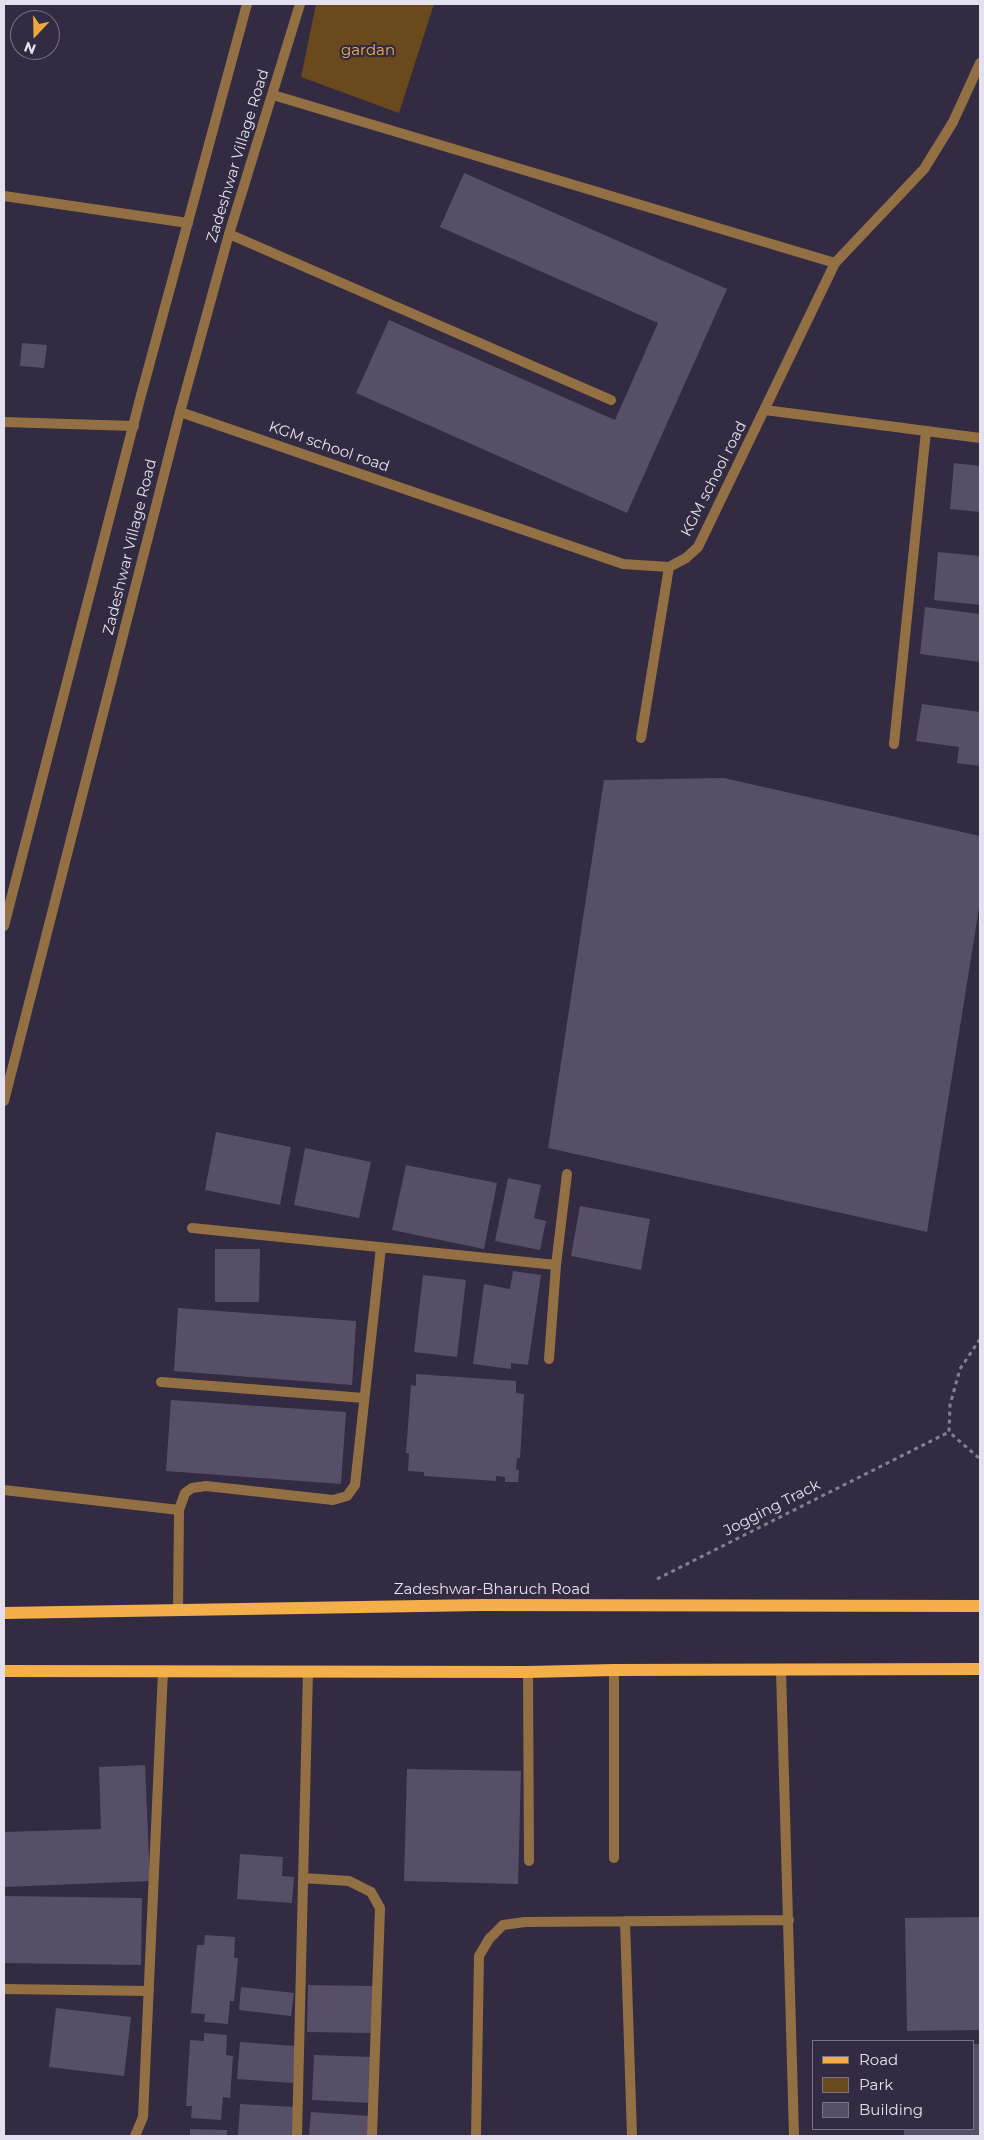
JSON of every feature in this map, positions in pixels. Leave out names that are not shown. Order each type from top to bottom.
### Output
[{"type":"main road","name":"Zadeshwar-Bharuch Road","points":[[4,1613],[481,1605],[980,1606]]},
{"type":"main road","points":[[4,1671],[528,1672],[980,1669]]},
{"type":"street","points":[[4,926],[7,902],[247,4]]},
{"type":"street","name":"Zadeshwar Village Road","points":[[4,1101],[180,412],[229,234],[300,4]]},
{"type":"street","name":"KGM school road","points":[[180,412],[623,564],[669,567],[686,558],[698,547],[835,263],[924,169],[954,122],[980,63]]},
{"type":"street","points":[[273,95],[835,263]]},
{"type":"street","points":[[4,196],[188,223]]},
{"type":"street","points":[[229,234],[611,400]]},
{"type":"street","points":[[765,410],[980,438]]},
{"type":"street","points":[[4,422],[134,426]]},
{"type":"street","points":[[894,744],[926,431]]},
{"type":"street","points":[[641,738],[669,567]]},
{"type":"street","points":[[549,1360],[556,1265],[566,1174]]},
{"type":"street","points":[[192,1228],[556,1265]]},
{"type":"street","points":[[178,1610],[179,1510],[184,1493],[192,1488],[206,1486],[333,1500],[347,1496],[355,1485],[380,1247]]},
{"type":"street","points":[[162,1382],[364,1398]]},
{"type":"street","points":[[4,1490],[179,1510]]},
{"type":"street","points":[[614,1670],[614,1858]]},
{"type":"street","points":[[781,1670],[794,2136]]},
{"type":"street","points":[[135,2136],[143,2117],[163,1671]]},
{"type":"street","points":[[297,2136],[308,1671]]},
{"type":"street","points":[[528,1672],[529,1861]]},
{"type":"street","points":[[303,1878],[349,1881],[371,1892],[380,1908],[372,2136]]},
{"type":"street","points":[[476,2136],[479,1956],[489,1939],[503,1925],[524,1922],[789,1920]]},
{"type":"street","points":[[625,1921],[632,2136]]},
{"type":"street","points":[[4,1989],[149,1991]]},
{"type":"path","points":[[980,1339],[960,1369],[950,1406],[949,1432],[980,1459]]},
{"type":"path","name":"Jogging Track","points":[[649,1583],[949,1432]]},
{"type":"green space","name":"gardan","points":[[316,4],[434,4],[399,113],[301,77]]},
{"type":"building","points":[[464,173],[727,289],[627,513],[356,393],[389,320],[615,420],[658,323],[440,227]]},
{"type":"building","points":[[22,343],[47,345],[44,368],[20,366]]},
{"type":"building","points":[[954,463],[980,466],[980,512],[950,509]]},
{"type":"building","points":[[938,552],[980,556],[980,605],[934,600]]},
{"type":"building","points":[[925,607],[980,614],[980,662],[920,654]]},
{"type":"building","points":[[922,704],[980,712],[980,766],[957,763],[959,747],[916,741]]},
{"type":"building","points":[[724,778],[980,836],[980,902],[927,1232],[548,1148],[604,780]]},
{"type":"building","points":[[216,1132],[291,1147],[280,1205],[205,1190]]},
{"type":"building","points":[[305,1148],[371,1162],[359,1218],[294,1205]]},
{"type":"building","points":[[406,1165],[497,1183],[484,1249],[392,1230]]},
{"type":"building","points":[[508,1178],[541,1185],[534,1218],[546,1221],[540,1250],[495,1241]]},
{"type":"building","points":[[580,1206],[650,1219],[641,1270],[571,1256]]},
{"type":"building","points":[[215,1249],[260,1249],[259,1302],[215,1302]]},
{"type":"building","points":[[513,1271],[541,1275],[528,1365],[511,1363],[511,1369],[473,1364],[484,1284],[510,1289]]},
{"type":"building","points":[[423,1275],[466,1280],[457,1357],[414,1352]]},
{"type":"building","points":[[178,1308],[356,1321],[352,1385],[174,1371]]},
{"type":"building","points":[[416,1374],[516,1381],[516,1393],[524,1394],[520,1458],[517,1458],[516,1470],[519,1470],[518,1482],[505,1482],[505,1477],[496,1476],[496,1481],[424,1476],[424,1472],[408,1471],[409,1453],[406,1453],[411,1385],[416,1386]]},
{"type":"building","points":[[171,1400],[346,1412],[341,1484],[166,1471]]},
{"type":"building","points":[[145,1765],[150,1881],[4,1887],[4,1832],[101,1829],[99,1767]]},
{"type":"building","points":[[407,1769],[521,1771],[518,1884],[404,1881]]},
{"type":"building","points":[[240,1854],[283,1857],[282,1876],[294,1877],[292,1903],[237,1899]]},
{"type":"building","points":[[4,1896],[142,1898],[141,1965],[4,1963]]},
{"type":"building","points":[[980,1917],[980,2030],[907,2031],[905,1918]]},
{"type":"building","points":[[205,1935],[235,1937],[234,1958],[238,1958],[234,2001],[230,2001],[228,2024],[204,2022],[205,2014],[191,2013],[197,1945],[204,1945]]},
{"type":"building","points":[[308,1985],[374,1986],[374,2033],[307,2032]]},
{"type":"building","points":[[241,1987],[294,1993],[291,2016],[239,2010]]},
{"type":"building","points":[[56,2008],[131,2017],[124,2076],[49,2067]]},
{"type":"building","points":[[204,2033],[227,2035],[226,2055],[233,2056],[230,2098],[223,2097],[221,2120],[191,2118],[192,2106],[186,2106],[190,2040],[204,2041]]},
{"type":"building","points":[[240,2042],[295,2046],[293,2083],[237,2079]]},
{"type":"building","points":[[974,2044],[980,2044],[980,2136],[904,2136],[904,2130],[974,2130]]},
{"type":"building","points":[[314,2055],[373,2057],[371,2103],[312,2100]]},
{"type":"building","points":[[240,2104],[295,2107],[293,2136],[238,2136]]},
{"type":"building","points":[[311,2112],[370,2116],[368,2136],[309,2136]]},
{"type":"building","points":[[190,2129],[227,2130],[227,2136],[190,2136]]}]
